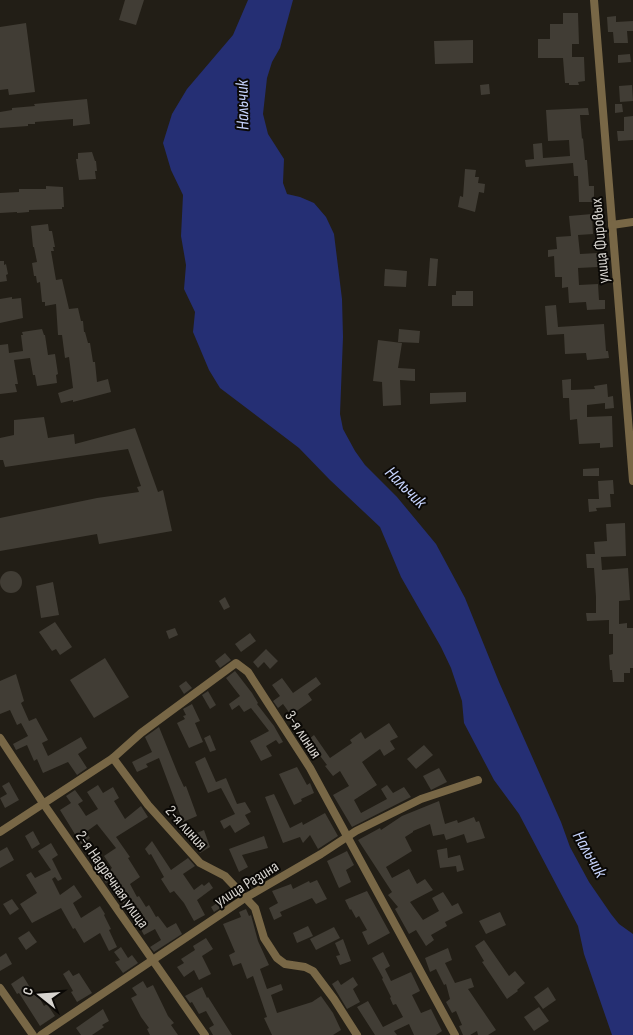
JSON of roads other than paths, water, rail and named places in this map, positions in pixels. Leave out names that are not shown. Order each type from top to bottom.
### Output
[{"type":"street","name":"улица Фировых","points":[[594,0],[633,481]]},
{"type":"street","points":[[612,225],[633,222]]},
{"type":"street","name":"3-я линия","points":[[0,832],[113,758],[141,734],[236,663],[248,672],[310,768],[456,1035]]},
{"type":"street","name":"2-я Надречная улица","points":[[0,738],[43,803],[205,1035]]},
{"type":"street","name":"2-я линия","points":[[113,758],[148,804],[200,863],[225,876],[255,908],[264,938],[276,958],[285,964],[313,970],[334,998],[357,1035]]},
{"type":"street","name":"улица Разина","points":[[41,1035],[245,898],[347,837],[414,802],[478,780]]},
{"type":"street","points":[[0,988],[32,1035]]},
{"type":"water","name":"Нальчик","points":[[248,0],[293,0],[280,48],[272,62],[267,78],[263,114],[268,134],[284,159],[283,183],[287,194],[314,203],[326,217],[334,234],[342,299],[343,337],[340,414],[343,429],[365,465],[397,497],[436,544],[465,598],[570,847],[589,882],[611,914],[619,924],[633,934],[633,1035],[612,1035],[584,954],[578,926],[519,814],[494,780],[464,723],[462,701],[451,668],[401,577],[380,527],[299,448],[220,388],[209,370],[193,332],[195,312],[184,289],[186,265],[181,236],[183,195],[171,170],[163,143],[172,114],[187,89],[233,35]]}]
